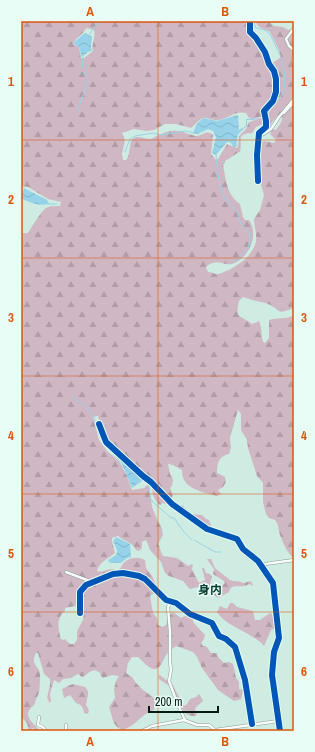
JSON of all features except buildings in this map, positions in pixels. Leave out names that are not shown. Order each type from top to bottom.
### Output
[{"type":"street","points":[[250,21],[250,32],[265,52],[269,64],[274,70],[276,79],[276,92],[273,101],[264,112],[266,127],[259,133],[257,154],[258,181]]},
{"type":"street","points":[[294,28],[286,39],[294,50]]},
{"type":"street","points":[[294,54],[294,64]]},
{"type":"street","points":[[259,137],[271,129],[279,117],[294,101]]},
{"type":"street","points":[[99,424],[106,442],[172,504],[207,529],[237,539],[243,549],[258,561],[274,586],[279,638],[274,652],[272,675],[280,731]]},
{"type":"street","points":[[261,566],[264,564],[294,560]]},
{"type":"street","points":[[66,572],[93,582]]},
{"type":"street","points":[[80,613],[80,592],[83,587],[116,573],[139,576],[145,579],[166,600],[176,603],[190,614],[212,623],[219,636],[226,639],[233,645],[245,680],[252,724]]},
{"type":"street","points":[[170,602],[168,607],[171,670],[169,681],[178,705],[186,720],[194,724],[209,725],[215,730],[278,721]]},
{"type":"street","points":[[39,717],[38,725],[43,726],[46,731]]},
{"type":"street","points":[[142,731],[152,726],[186,720]]},
{"type":"street","points":[[66,725],[66,731]]},
{"type":"green space","points":[[21,21],[251,21],[252,29],[249,33],[263,52],[275,78],[274,95],[271,103],[264,109],[263,116],[253,119],[249,118],[246,113],[242,112],[218,120],[202,118],[191,128],[176,124],[165,124],[154,130],[147,131],[134,129],[122,133],[125,140],[122,154],[123,160],[126,160],[128,157],[131,143],[134,138],[139,137],[151,139],[173,131],[196,136],[211,133],[213,135],[211,154],[216,160],[227,144],[237,148],[239,136],[246,129],[249,122],[264,117],[265,123],[256,127],[252,133],[242,136],[240,152],[226,160],[223,165],[226,182],[230,192],[240,204],[243,217],[245,220],[249,220],[253,232],[253,238],[249,250],[240,260],[231,264],[214,262],[206,267],[208,272],[216,274],[229,270],[246,258],[256,241],[254,219],[260,210],[264,195],[260,182],[258,157],[259,144],[264,141],[274,143],[276,140],[270,134],[272,129],[276,130],[282,119],[281,115],[278,115],[266,130],[268,122],[266,112],[276,102],[279,91],[277,77],[272,63],[280,58],[280,54],[270,32],[259,27],[256,21],[268,21],[274,26],[283,27],[288,30],[294,29],[294,308],[281,312],[266,303],[243,297],[239,301],[238,314],[252,324],[259,321],[263,342],[265,343],[269,338],[269,320],[294,315],[294,558],[284,544],[275,520],[269,518],[266,514],[263,502],[263,483],[257,476],[247,440],[241,430],[241,414],[238,410],[230,438],[231,448],[229,454],[223,456],[219,460],[217,466],[217,473],[225,477],[226,482],[223,487],[218,490],[221,494],[217,496],[194,489],[185,482],[182,470],[168,464],[170,474],[173,479],[172,486],[170,488],[173,495],[171,500],[176,504],[183,506],[191,514],[202,515],[209,520],[212,529],[210,530],[176,510],[172,506],[163,503],[160,505],[155,500],[151,480],[142,475],[107,439],[101,428],[98,416],[93,417],[99,440],[107,451],[119,461],[132,490],[144,488],[147,485],[149,486],[152,507],[162,529],[163,535],[158,544],[163,556],[177,558],[188,566],[192,564],[192,569],[199,583],[205,580],[202,568],[204,568],[206,573],[210,574],[212,577],[210,584],[217,591],[221,589],[225,583],[213,574],[214,569],[207,559],[211,559],[215,568],[230,580],[243,583],[251,581],[253,586],[249,584],[244,586],[234,586],[229,592],[218,598],[204,586],[190,589],[183,581],[165,573],[161,562],[150,550],[146,540],[142,542],[142,548],[139,551],[136,550],[130,543],[118,536],[112,538],[115,553],[102,562],[97,571],[101,572],[112,569],[118,570],[124,562],[133,558],[145,560],[146,568],[159,590],[150,596],[153,613],[157,618],[158,625],[162,627],[166,625],[169,617],[168,653],[159,667],[153,669],[138,657],[132,657],[128,663],[126,673],[132,677],[142,689],[154,698],[156,705],[154,710],[145,714],[128,728],[123,730],[119,729],[113,721],[109,707],[115,698],[114,689],[119,676],[112,675],[103,678],[98,671],[93,670],[82,677],[78,674],[71,678],[63,679],[59,683],[54,680],[50,694],[50,703],[47,698],[50,679],[44,674],[38,653],[36,653],[34,657],[34,662],[40,673],[39,694],[35,704],[28,712],[28,716],[39,731],[35,731],[32,728],[29,731],[27,723],[21,717],[21,233],[28,233],[46,208],[51,206],[60,206],[61,202],[48,199],[28,187],[21,186]],"holes":[[[86,28],[94,30],[93,51],[84,58],[81,58],[79,47],[73,44]],[[78,603],[81,603],[84,609],[83,620],[77,631],[77,640],[74,644],[70,644],[65,639],[61,639],[59,620],[65,611],[65,608],[75,606]]]},
{"type":"green space","points":[[230,603],[233,603],[237,607],[253,611],[255,620],[260,620],[270,613],[272,614],[276,628],[271,630],[264,646],[253,637],[226,622],[217,612],[220,606],[227,609]]},
{"type":"green space","points":[[173,612],[181,618],[187,615],[194,617],[193,622],[205,635],[201,643],[203,646],[207,647],[211,653],[217,653],[218,657],[224,663],[229,662],[233,664],[236,678],[239,682],[239,689],[243,690],[241,699],[234,701],[218,690],[202,668],[193,652],[176,646],[172,649],[170,615]]},
{"type":"green space","points":[[160,675],[171,682],[184,706],[190,699],[199,694],[200,695],[203,701],[195,708],[197,714],[195,716],[186,713],[183,710],[175,692],[159,679],[158,676]]},
{"type":"green space","points":[[73,684],[85,687],[88,691],[86,705],[89,710],[88,714],[84,713],[82,706],[76,703],[70,695],[64,698],[62,689]]},
{"type":"water","points":[[85,33],[92,37],[92,51],[88,52],[82,57],[79,47],[74,44],[74,42]]},
{"type":"water","points":[[238,115],[239,130],[246,126],[246,119],[261,118],[247,120],[247,126],[237,137],[237,146],[234,147],[230,142],[227,142],[216,155],[212,153],[216,137],[213,131],[208,129],[198,134],[193,133],[196,125],[203,118],[217,121]]},
{"type":"water","points":[[24,188],[47,200],[49,204],[34,204],[21,198]]},
{"type":"water","points":[[119,459],[124,461],[142,479],[142,481],[132,488]]},
{"type":"water","points":[[116,537],[130,544],[131,557],[127,558],[121,563],[110,563],[108,560],[117,553],[113,541]]},
{"type":"waterway","points":[[89,35],[99,21]]},
{"type":"waterway","points":[[254,23],[256,28],[265,30],[270,34],[281,57],[282,67],[285,73],[284,92],[267,114]]},
{"type":"waterway","points":[[79,112],[86,85],[86,78],[82,64],[83,57]]},
{"type":"waterway","points":[[125,152],[130,139],[135,136],[153,133],[161,135],[185,131],[194,133]]},
{"type":"waterway","points":[[216,155],[223,194],[238,215],[241,224],[248,231],[250,238],[250,242],[246,250],[240,257],[232,262]]},
{"type":"waterway","points":[[48,204],[57,204]]},
{"type":"waterway","points":[[72,396],[90,411],[94,417],[99,435],[105,445],[119,460]]},
{"type":"waterway","points":[[142,479],[147,481],[152,501],[171,518],[174,518],[192,540]]},
{"type":"waterway","points":[[194,540],[215,552],[221,552]]},
{"type":"cycle path","points":[[250,21],[250,32],[265,52],[276,79],[276,92],[273,101],[264,111],[266,127],[259,133],[257,155],[258,181]]},
{"type":"cycle path","points":[[99,424],[106,442],[151,482],[172,504],[207,529],[237,539],[243,549],[258,561],[273,583],[279,638],[274,652],[272,675],[280,731]]},
{"type":"cycle path","points":[[80,613],[80,592],[86,585],[113,574],[123,573],[139,576],[145,579],[166,600],[176,603],[190,614],[212,623],[219,636],[226,639],[235,647],[245,680],[252,724]]},
{"type":"district","name":"身内","points":[[210,590]]}]
